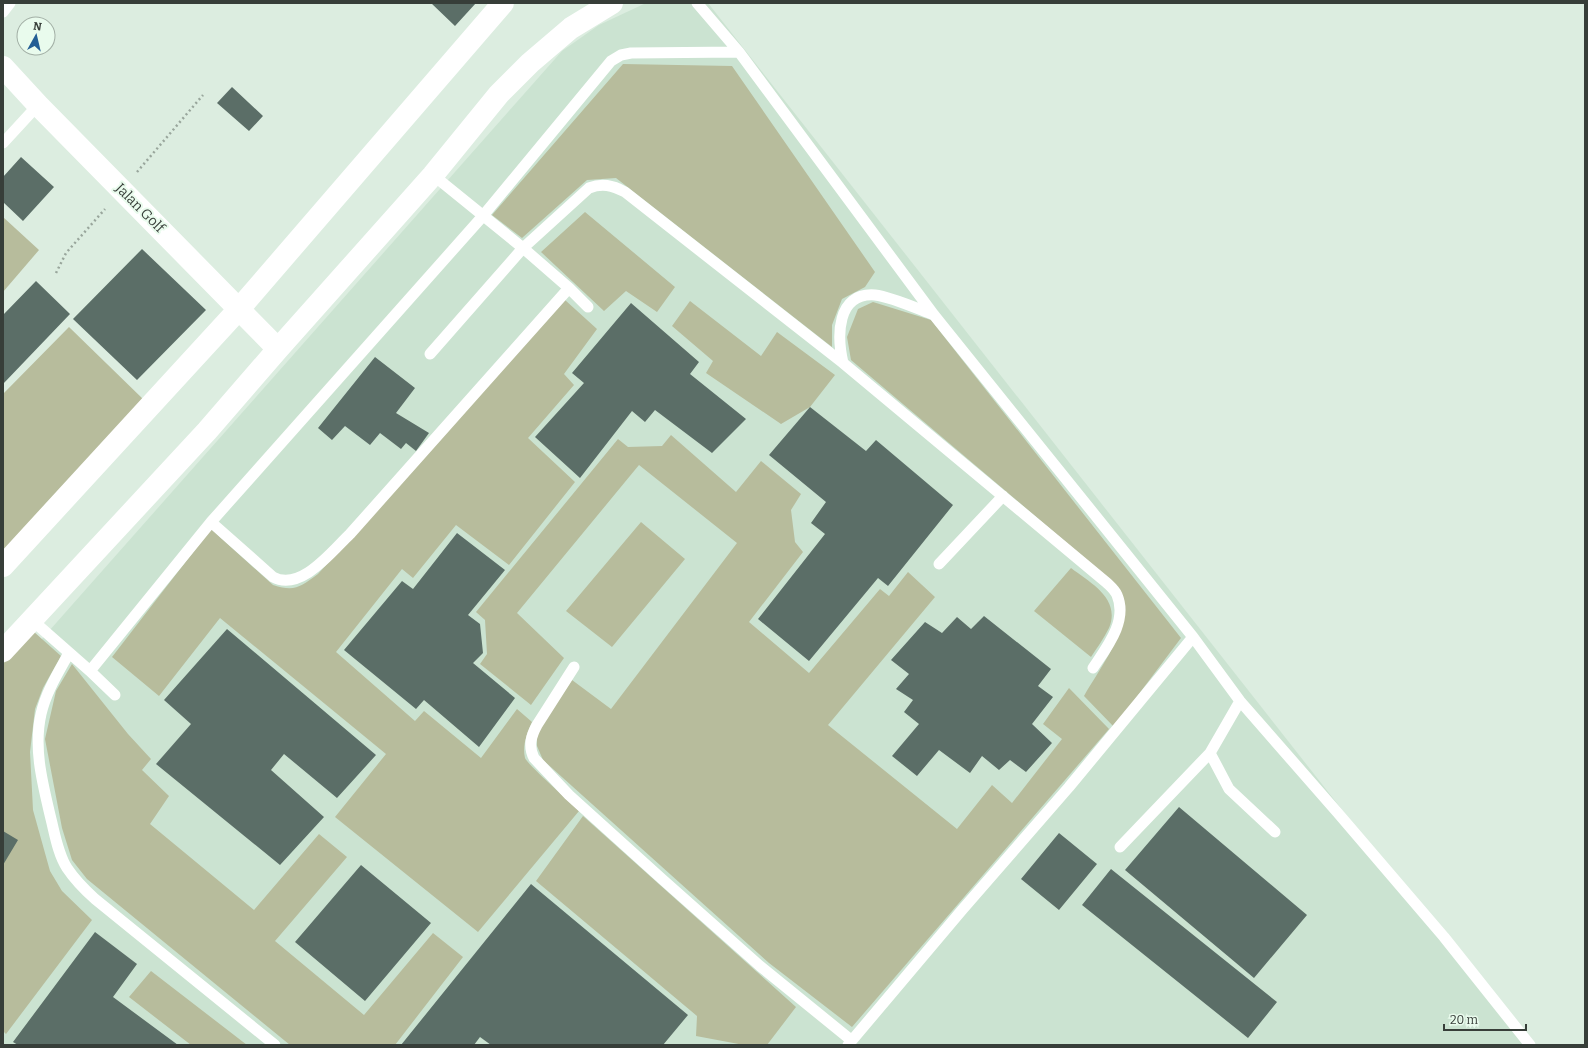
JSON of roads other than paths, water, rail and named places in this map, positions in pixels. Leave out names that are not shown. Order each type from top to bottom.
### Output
[{"type":"street","points":[[3,566],[238,309],[503,3]]},
{"type":"street","points":[[3,650],[207,431],[433,175],[499,94],[530,63],[571,28],[612,3]]},
{"type":"street","name":"Jalan Golf","points":[[3,67],[38,105],[278,349]]},
{"type":"lane","points":[[3,12],[10,3]]},
{"type":"lane","points":[[697,3],[739,52],[934,315],[1193,637],[1240,702],[1444,937],[1530,1045]]},
{"type":"lane","points":[[90,671],[211,522],[482,217],[598,76],[616,57],[631,53],[739,52]]},
{"type":"lane","points":[[3,143],[38,105]]},
{"type":"lane","points":[[433,175],[482,217],[523,248],[569,288],[588,307]]},
{"type":"lane","points":[[430,354],[523,248],[589,188],[600,185],[608,185],[616,188],[630,196],[843,363],[1107,583],[1116,593],[1120,604],[1120,616],[1108,647],[1093,668]]},
{"type":"lane","points":[[211,522],[278,580],[283,581],[298,578],[310,571],[350,534],[569,288]]},
{"type":"lane","points":[[843,363],[840,348],[841,322],[845,310],[856,298],[876,295],[934,315]]},
{"type":"lane","points":[[940,564],[1003,496]]},
{"type":"lane","points":[[32,620],[115,695]]},
{"type":"lane","points":[[574,667],[532,734],[530,751],[534,758],[569,795],[685,900],[849,1043],[962,910],[1069,788],[1193,637]]},
{"type":"lane","points":[[69,653],[48,692],[41,714],[38,738],[38,754],[42,784],[56,841],[66,867],[79,884],[96,900],[275,1045]]},
{"type":"lane","points":[[1120,847],[1210,753],[1240,702]]},
{"type":"lane","points":[[1210,753],[1229,789],[1275,832]]}]
